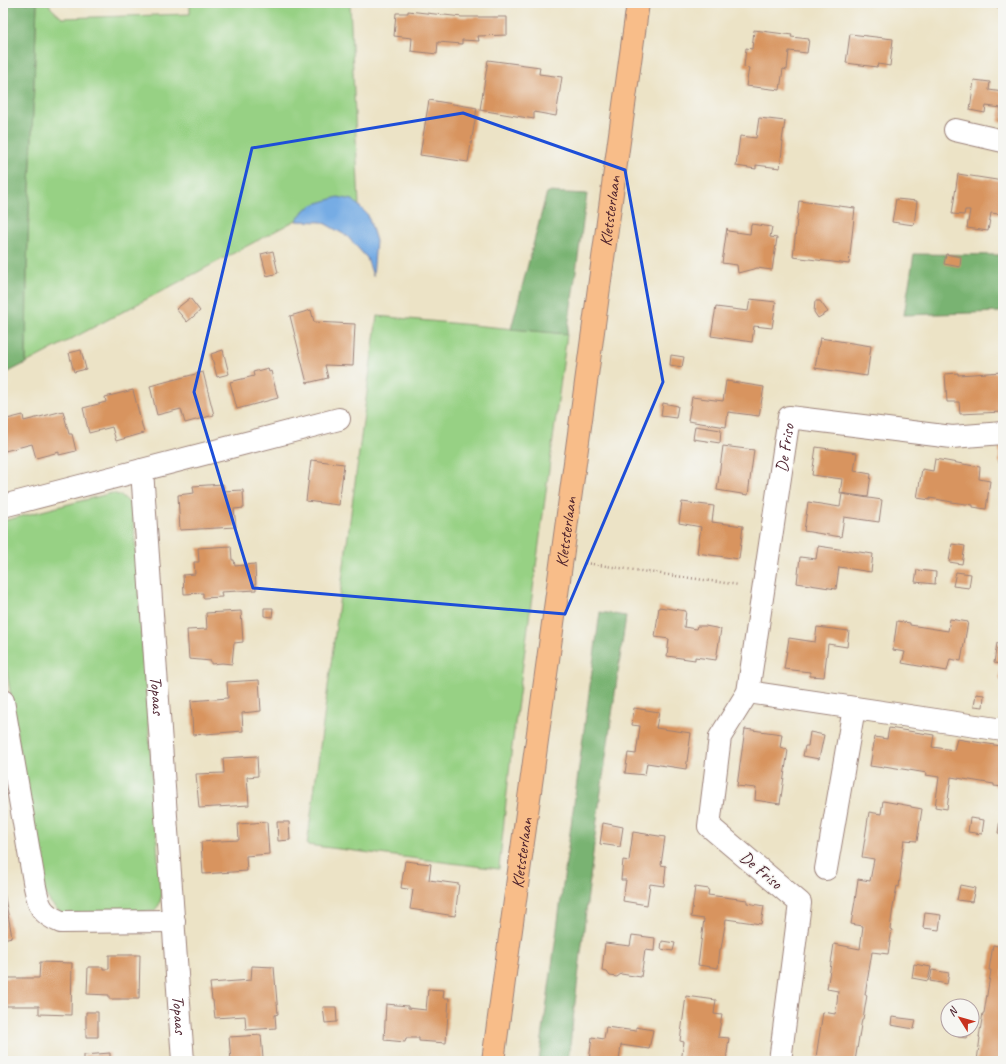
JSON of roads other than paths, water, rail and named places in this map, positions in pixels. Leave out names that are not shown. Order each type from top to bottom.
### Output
[{"type":"main road","name":"Kletsterlaan","points":[[493,1061],[638,3]]},
{"type":"street","points":[[955,130],[1003,142]]},
{"type":"street","name":"De Friso","points":[[780,1061],[800,903],[709,826],[720,737],[748,692],[789,417],[952,436],[1003,432]]},
{"type":"street","points":[[3,506],[339,419]]},
{"type":"street","name":"Topaas","points":[[142,470],[183,1061]]},
{"type":"street","points":[[748,692],[1003,730]]},
{"type":"street","points":[[3,701],[35,887],[38,902],[44,912],[51,918],[61,922],[174,921]]},
{"type":"street","points":[[826,869],[854,708]]},
{"type":"water","points":[[338,197],[353,200],[368,215],[376,241],[373,276],[367,258],[347,236],[322,222],[296,221],[304,210],[315,204]]}]
